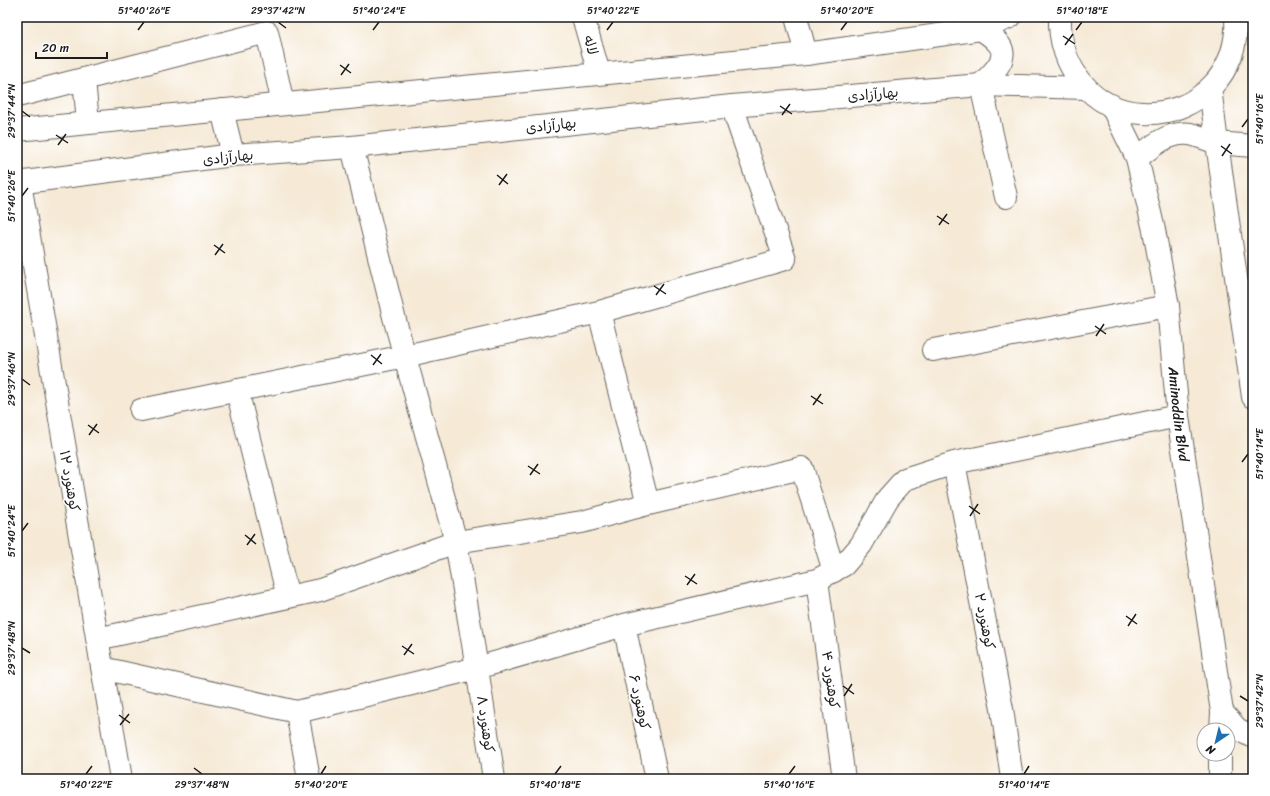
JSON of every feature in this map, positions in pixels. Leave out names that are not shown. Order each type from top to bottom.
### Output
[{"type":"street","name":"لاله","points":[[583,17],[599,73]]},
{"type":"street","points":[[796,17],[806,54]]},
{"type":"street","points":[[17,130],[806,54],[981,29],[1010,17]]},
{"type":"street","points":[[1060,17],[1060,34],[1063,48],[1072,69],[1086,88],[1111,105],[1125,110],[1141,113],[1171,111],[1185,106],[1199,98],[1220,78],[1232,53],[1235,40],[1236,17]]},
{"type":"street","points":[[981,29],[998,42],[1003,53],[1001,64],[981,85],[1006,197]]},
{"type":"street","points":[[17,96],[267,32],[283,104]]},
{"type":"street","points":[[1232,53],[1253,40]]},
{"type":"street","points":[[84,79],[88,123]]},
{"type":"street","name":"بهارآزادی","points":[[19,183],[233,155],[352,147],[732,106],[981,85],[1086,88]]},
{"type":"street","points":[[1210,88],[1253,394]]},
{"type":"street","name":"Aminoddin Blvd","points":[[1111,105],[1137,158],[1154,230],[1168,306],[1178,416],[1221,721]]},
{"type":"street","points":[[141,410],[405,356],[598,312],[785,259],[732,106]]},
{"type":"street","points":[[222,110],[233,155]]},
{"type":"street","points":[[1137,158],[1159,141],[1174,135],[1189,134],[1217,143],[1253,146]]},
{"type":"street","name":"کوهنورد ۸","points":[[352,147],[405,356],[456,542],[478,668],[494,779]]},
{"type":"street","name":"کوهنورد ۱۲","points":[[19,183],[22,224],[121,779]]},
{"type":"street","points":[[933,350],[1168,306]]},
{"type":"street","points":[[97,639],[320,590],[456,542],[582,522],[648,504],[598,312]]},
{"type":"street","points":[[237,390],[288,597]]},
{"type":"street","points":[[102,668],[297,712],[478,668],[624,625],[826,575],[844,565],[861,545],[888,498],[905,479],[954,463],[1178,416]]},
{"type":"street","name":"کوهنورد ۲","points":[[954,463],[1002,709],[1012,779]]},
{"type":"street","name":"کوهنورد ۴","points":[[648,504],[802,468],[826,575],[844,779]]},
{"type":"street","name":"کوهنورد ۶","points":[[624,625],[657,779]]},
{"type":"street","points":[[297,712],[309,779]]},
{"type":"street","points":[[1221,721],[1253,737]]},
{"type":"street","points":[[1220,762],[1220,779]]}]
